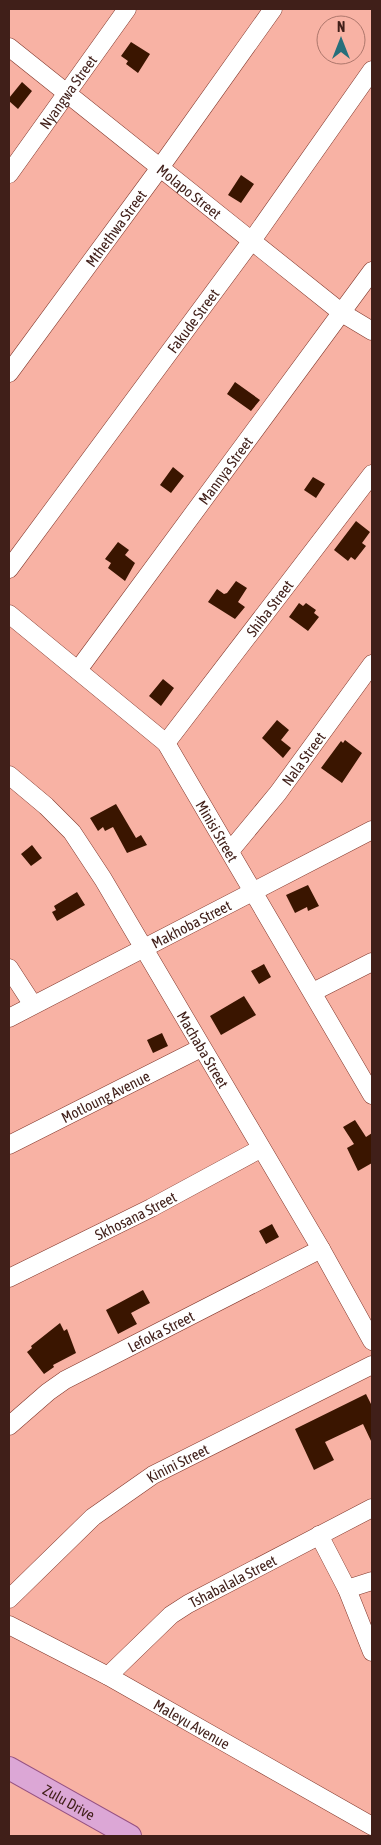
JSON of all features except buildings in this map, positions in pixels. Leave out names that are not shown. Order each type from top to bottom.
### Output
[{"type":"main road","name":"Zulu Drive","points":[[9,1768],[130,1836]]},
{"type":"street","name":"Nyangwa Street","points":[[9,174],[127,9]]},
{"type":"street","name":"Mthethwa Street","points":[[9,373],[159,169],[273,9]]},
{"type":"street","name":"Molapo Street","points":[[9,47],[159,169],[253,239],[342,313],[372,331]]},
{"type":"street","name":"Fakude Street","points":[[9,569],[253,239],[372,70]]},
{"type":"street","name":"Mannya Street","points":[[78,670],[372,271]]},
{"type":"street","name":"Shiba Street","points":[[166,744],[372,474]]},
{"type":"street","name":"Minisi Street","points":[[9,614],[166,744],[372,1094]]},
{"type":"street","name":"Nala Street","points":[[230,852],[278,793],[372,664]]},
{"type":"street","name":"Machaba Street","points":[[9,776],[46,806],[72,832],[144,947],[260,1149],[321,1249],[372,1341]]},
{"type":"street","name":"Makhoba Street","points":[[9,1018],[252,890],[372,830]]},
{"type":"street","points":[[313,992],[372,962]]},
{"type":"street","points":[[9,968],[33,1005]]},
{"type":"street","name":"Motloung Avenue","points":[[9,1145],[201,1048]]},
{"type":"street","name":"Skhosana Street","points":[[9,1278],[152,1208],[260,1149]]},
{"type":"street","name":"Lefoka Street","points":[[9,1426],[48,1392],[65,1380],[321,1249]]},
{"type":"street","name":"Kinini Street","points":[[9,1599],[93,1517],[153,1475],[372,1365]]},
{"type":"street","name":"Tshabalala Street","points":[[108,1676],[130,1652],[176,1612],[372,1508]]},
{"type":"street","points":[[319,1535],[346,1589],[372,1652]]},
{"type":"street","points":[[346,1589],[372,1581]]},
{"type":"street","name":"Maleyu Avenue","points":[[9,1625],[108,1676],[372,1826]]}]
